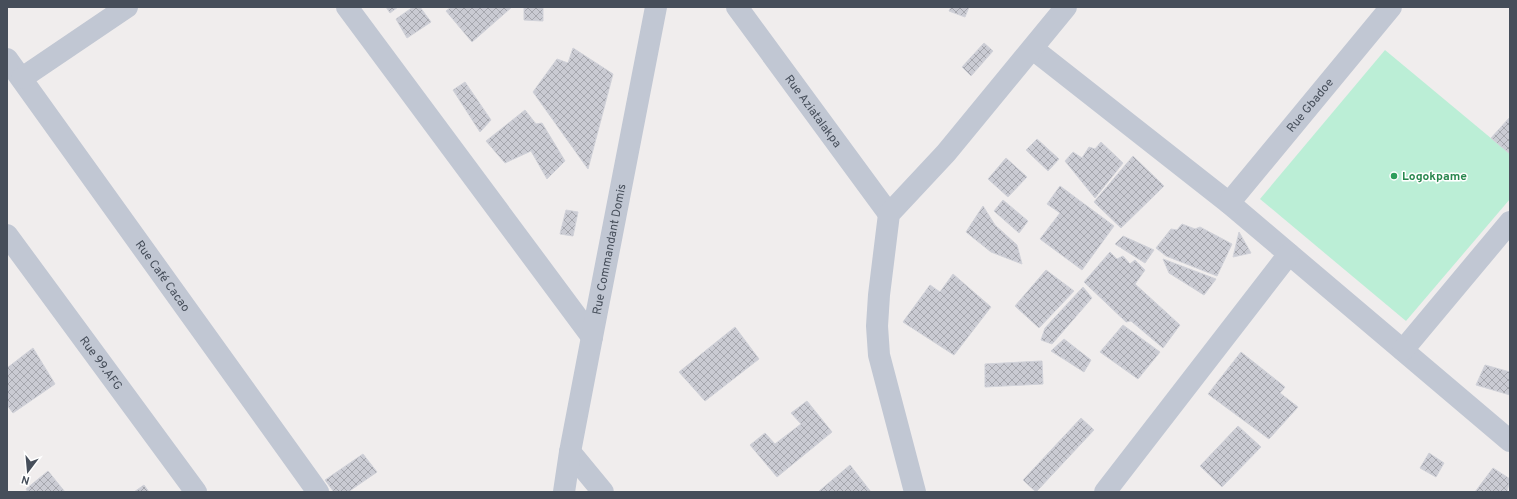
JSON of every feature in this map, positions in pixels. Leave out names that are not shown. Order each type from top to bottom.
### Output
[{"type":"street","points":[[22,78],[127,7]]},
{"type":"street","points":[[347,7],[592,337]]},
{"type":"street","name":"Rue Commandant Domis","points":[[564,492],[570,452],[656,7]]},
{"type":"street","name":"Rue Aziatalakpa","points":[[737,7],[889,214]]},
{"type":"street","points":[[915,492],[878,356],[877,326],[879,295],[889,214],[946,153],[1066,7]]},
{"type":"street","name":"Rue Gbadoe","points":[[1229,203],[1391,7]]},
{"type":"street","points":[[1033,49],[1229,203],[1510,441]]},
{"type":"street","name":"Rue Café Cacao","points":[[7,59],[318,492]]},
{"type":"street","points":[[1402,350],[1510,222]]},
{"type":"street","name":"Rue 99.AFG","points":[[7,235],[196,492]]},
{"type":"street","points":[[1105,492],[1289,254]]},
{"type":"street","points":[[570,452],[602,492]]},
{"type":"green space","name":"Logokpame","points":[[1385,50],[1510,154],[1510,199],[1406,321],[1260,199]]},
{"type":"building","points":[[386,7],[398,7],[390,13]]},
{"type":"building","points":[[413,7],[420,7],[431,22],[407,38],[396,19]]},
{"type":"building","points":[[451,7],[512,7],[472,42],[446,11]]},
{"type":"building","points":[[524,7],[543,7],[543,21],[524,20]]},
{"type":"building","points":[[951,7],[969,7],[965,17],[949,11]]},
{"type":"building","points":[[984,43],[993,51],[971,76],[962,67]]},
{"type":"building","points":[[573,48],[613,74],[588,169],[533,92],[557,59],[568,63]]},
{"type":"building","points":[[465,82],[491,120],[480,132],[453,90]]},
{"type":"building","points":[[525,110],[536,124],[542,123],[565,161],[547,179],[531,151],[505,163],[486,141]]},
{"type":"building","points":[[1510,117],[1510,154],[1491,138]]},
{"type":"building","points":[[1037,139],[1059,159],[1048,171],[1026,150]]},
{"type":"building","points":[[1101,142],[1123,163],[1095,198],[1065,161],[1073,152],[1082,158],[1089,147],[1095,149]]},
{"type":"building","points":[[1133,156],[1164,186],[1121,228],[1094,202]]},
{"type":"building","points":[[1006,158],[1027,177],[1008,197],[988,179]]},
{"type":"building","points":[[1060,186],[1114,226],[1082,270],[1040,239],[1060,213],[1047,204]]},
{"type":"building","points":[[1003,200],[1028,221],[1019,233],[994,211]]},
{"type":"building","points":[[983,206],[995,225],[1017,245],[1022,264],[991,252],[966,232]]},
{"type":"building","points":[[566,210],[578,212],[573,236],[560,234]]},
{"type":"building","points":[[1182,224],[1195,229],[1200,227],[1232,244],[1217,276],[1166,256],[1156,248],[1171,229],[1177,230]]},
{"type":"building","points":[[1239,232],[1251,253],[1233,257]]},
{"type":"building","points":[[1123,236],[1154,250],[1145,263],[1115,244]]},
{"type":"building","points":[[1110,252],[1117,259],[1123,256],[1130,264],[1135,260],[1145,270],[1135,284],[1180,325],[1163,348],[1131,321],[1126,322],[1084,282]]},
{"type":"building","points":[[1163,259],[1216,279],[1204,295],[1169,273]]},
{"type":"building","points":[[1046,270],[1074,291],[1039,328],[1015,306]]},
{"type":"building","points":[[953,274],[991,307],[954,355],[903,322],[930,285],[940,292]]},
{"type":"building","points":[[1083,287],[1092,298],[1052,344],[1041,340],[1045,328]]},
{"type":"building","points":[[1123,325],[1160,352],[1138,379],[1100,352]]},
{"type":"building","points":[[735,327],[759,359],[705,401],[679,372]]},
{"type":"building","points":[[1064,339],[1091,360],[1084,372],[1051,351]]},
{"type":"building","points":[[33,348],[55,384],[13,413],[7,405],[7,368]]},
{"type":"building","points":[[1241,352],[1285,387],[1280,393],[1298,407],[1269,439],[1208,394]]},
{"type":"building","points":[[1042,361],[1043,384],[985,387],[985,364]]},
{"type":"building","points":[[1485,365],[1510,372],[1510,395],[1476,385]]},
{"type":"building","points":[[807,401],[832,432],[777,477],[750,445],[765,433],[775,444],[801,424],[791,413]]},
{"type":"building","points":[[1081,418],[1094,430],[1036,492],[1023,480]]},
{"type":"building","points":[[1238,426],[1261,447],[1222,487],[1200,466]]},
{"type":"building","points":[[1429,453],[1444,463],[1436,477],[1420,468]]},
{"type":"building","points":[[363,454],[377,472],[348,492],[334,492],[325,480]]},
{"type":"building","points":[[850,465],[871,492],[818,492]]},
{"type":"building","points":[[1493,468],[1510,479],[1507,492],[1475,492]]},
{"type":"building","points":[[48,471],[65,492],[28,492],[26,489]]},
{"type":"building","points":[[144,485],[149,492],[134,492]]},
{"type":"place","name":"Logokpame","points":[[1394,176]]}]
